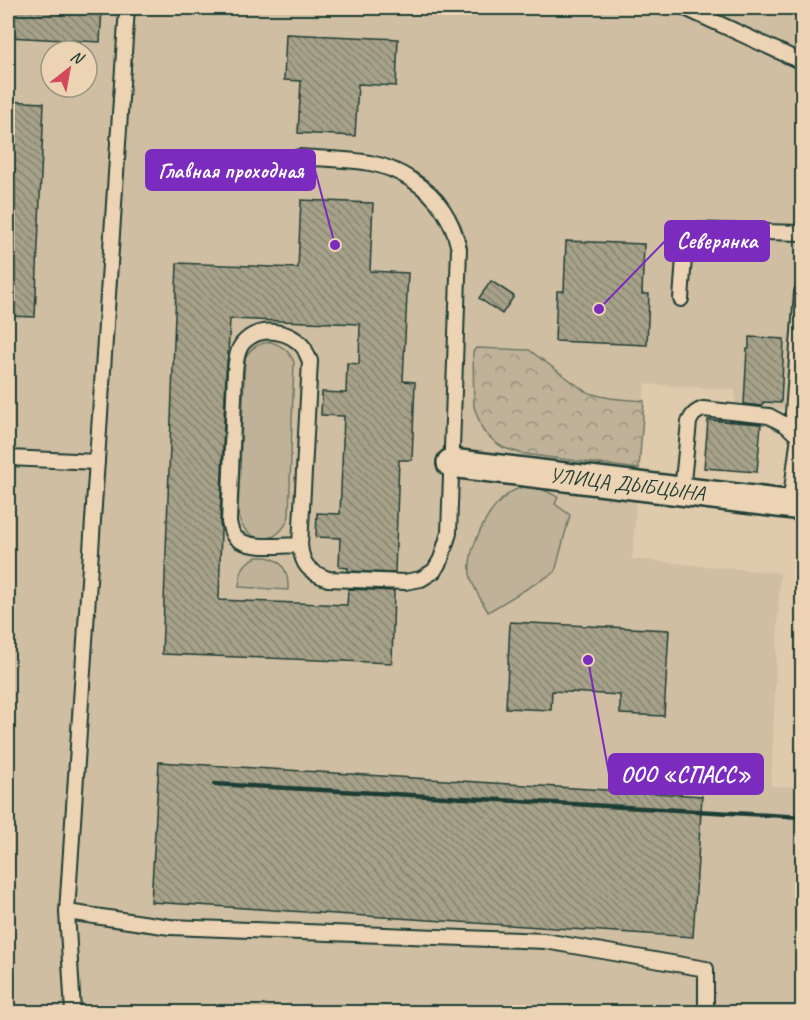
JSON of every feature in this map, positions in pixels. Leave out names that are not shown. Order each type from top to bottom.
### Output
[{"type":"street","name":"УЛИЦА ДЫБЦЫНА","points":[[452,463],[796,506]]},
{"type":"lane","points":[[73,1012],[67,912],[127,8]]},
{"type":"lane","points":[[685,8],[802,62]]},
{"type":"lane","points":[[299,157],[372,164],[400,174],[418,184],[442,208],[455,234],[459,249],[449,533],[447,545],[434,571],[421,579],[405,582],[328,579],[318,576],[307,567],[301,556],[300,545],[310,361],[298,342],[285,334],[268,331],[258,333],[244,342],[238,354],[235,372],[229,522],[233,535],[242,542],[257,546],[300,545]]},
{"type":"lane","points":[[681,299],[686,230],[802,234]]},
{"type":"lane","points":[[796,506],[800,431],[793,419],[793,413],[802,292]]},
{"type":"lane","points":[[682,491],[689,422],[697,411],[703,409],[769,416],[800,431]]},
{"type":"lane","points":[[8,458],[98,462]]},
{"type":"lane","points":[[67,912],[170,927],[545,941],[706,969],[706,1012]]},
{"type":"shaded area","points":[[8,8],[802,8],[802,395],[786,393],[783,410],[735,404],[735,390],[645,384],[632,559],[780,573],[771,786],[802,787],[802,1012],[8,1012]]},
{"type":"green space","points":[[271,342],[285,349],[294,362],[289,516],[284,527],[277,534],[269,538],[261,538],[253,536],[246,530],[238,511],[245,358],[256,346]]},
{"type":"green space","points":[[476,348],[529,350],[585,391],[606,397],[644,401],[639,469],[524,454],[496,443],[483,431],[474,407],[473,352]]},
{"type":"green space","points":[[529,485],[558,497],[555,504],[570,515],[555,572],[488,612],[475,589],[470,574],[475,542],[486,520],[500,502],[512,491]]},
{"type":"green space","points":[[257,557],[272,558],[282,565],[287,576],[288,590],[239,587],[243,569],[248,562]]},
{"type":"building","points":[[8,8],[102,8],[100,42],[99,39],[8,37]]},
{"type":"building","points":[[286,34],[398,39],[396,86],[358,84],[355,136],[298,133],[301,81],[284,80]]},
{"type":"building","points":[[8,101],[44,103],[35,317],[8,316]]},
{"type":"building","points":[[301,200],[373,203],[370,271],[408,273],[403,381],[415,382],[412,460],[399,460],[395,573],[348,571],[348,568],[339,567],[340,538],[316,537],[317,513],[340,514],[344,416],[321,415],[322,392],[346,393],[347,363],[359,364],[360,324],[230,319],[220,522],[219,600],[347,605],[348,589],[394,591],[392,663],[162,654],[177,263],[298,268]]},
{"type":"building","points":[[566,241],[644,244],[642,294],[649,294],[647,345],[555,341],[557,291],[564,291]]},
{"type":"building","points":[[491,281],[514,296],[502,314],[479,298]]},
{"type":"building","points":[[749,337],[784,339],[781,403],[763,402],[762,406],[744,404]]},
{"type":"building","points":[[708,420],[761,424],[757,472],[704,468]]},
{"type":"building","points":[[510,622],[669,630],[664,716],[620,714],[620,695],[552,691],[551,710],[506,708]]},
{"type":"building","points":[[159,762],[702,796],[693,937],[151,902]]},
{"type":"railway","points":[[214,784],[802,817]]},
{"type":"place","name":"Главная проходная","points":[[335,245]]},
{"type":"place","name":"Северянка","points":[[599,309]]},
{"type":"place","name":"ООО «СПАСС»","points":[[588,660]]}]
